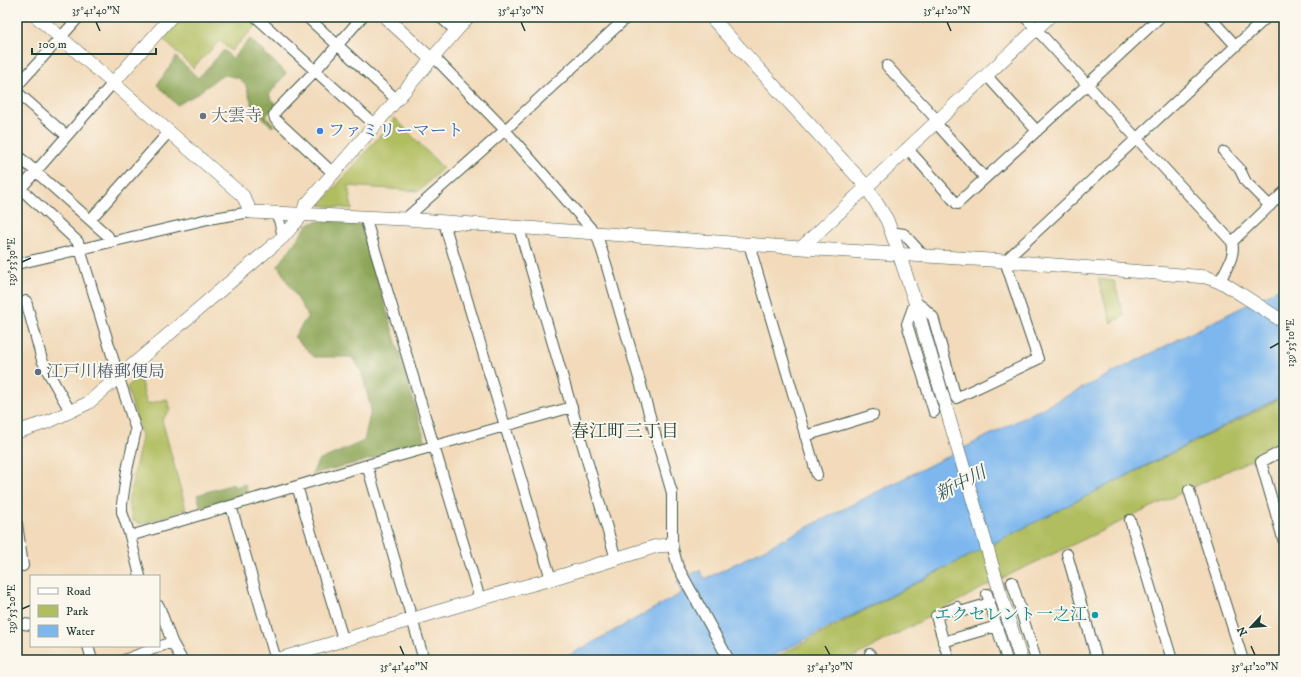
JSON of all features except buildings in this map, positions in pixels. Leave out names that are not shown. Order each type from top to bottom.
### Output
[{"type":"street","points":[[37,17],[243,196],[251,212]]},
{"type":"street","points":[[17,86],[79,17]]},
{"type":"street","points":[[140,575],[122,512],[127,470],[136,430],[78,242],[19,191],[171,17]]},
{"type":"street","points":[[307,17],[397,100]]},
{"type":"street","points":[[333,173],[275,119],[274,115],[362,17]]},
{"type":"street","points":[[385,17],[432,58],[505,130],[595,232],[608,267],[672,493],[672,545],[678,567],[729,660]]},
{"type":"street","points":[[440,17],[456,31]]},
{"type":"street","points":[[17,432],[50,421],[88,402],[118,375],[283,237],[303,214],[305,206],[468,17]]},
{"type":"street","points":[[405,219],[505,130],[627,17]]},
{"type":"street","points":[[711,17],[866,186],[887,220],[950,400],[993,596],[997,626],[1007,660]]},
{"type":"street","points":[[1025,17],[1232,242],[1234,247],[1233,254],[1225,284]]},
{"type":"street","points":[[801,248],[1049,17]]},
{"type":"street","points":[[907,148],[957,204],[1160,17]]},
{"type":"street","points":[[1210,17],[1236,46]]},
{"type":"street","points":[[1005,260],[1267,17]]},
{"type":"street","points":[[261,19],[375,125]]},
{"type":"street","points":[[887,66],[985,178]]},
{"type":"street","points":[[986,75],[1037,131]]},
{"type":"street","points":[[17,92],[67,136]]},
{"type":"street","points":[[90,220],[169,132]]},
{"type":"street","points":[[1224,152],[1239,168],[1246,182],[1270,206]]},
{"type":"street","points":[[17,155],[108,236],[110,242]]},
{"type":"street","points":[[1232,242],[1284,192]]},
{"type":"street","points":[[17,264],[208,219],[251,212],[303,214],[405,219],[801,248],[1005,260],[1194,276],[1225,284],[1284,322]]},
{"type":"street","points":[[274,213],[279,220],[283,237]]},
{"type":"street","points":[[365,217],[480,599]]},
{"type":"street","points":[[444,223],[551,579]]},
{"type":"street","points":[[519,228],[616,559]]},
{"type":"street","points":[[891,232],[904,234],[923,255]]},
{"type":"street","points":[[749,244],[817,475]]},
{"type":"street","points":[[950,400],[1038,359],[1005,260]]},
{"type":"street","points":[[26,301],[42,360],[70,411]]},
{"type":"street","points":[[915,302],[907,324],[934,412]]},
{"type":"street","points":[[130,536],[367,465],[572,407]]},
{"type":"street","points":[[805,436],[873,415]]},
{"type":"street","points":[[1284,450],[1261,462],[1284,542]]},
{"type":"street","points":[[367,465],[424,660]]},
{"type":"street","points":[[297,486],[343,639]]},
{"type":"street","points":[[1189,490],[1243,660]]},
{"type":"street","points":[[231,506],[276,660],[343,639],[551,579],[657,546],[672,545]]},
{"type":"street","points":[[1130,520],[1172,660]]},
{"type":"street","points":[[17,524],[23,566]]},
{"type":"street","points":[[1067,554],[1097,660]]},
{"type":"street","points":[[1012,582],[1036,660]]},
{"type":"street","points":[[948,660],[936,616],[957,607],[960,612],[993,596]]},
{"type":"street","points":[[993,596],[1021,660]]},
{"type":"street","points":[[160,609],[172,642],[182,660]]},
{"type":"street","points":[[17,623],[30,624]]},
{"type":"street","points":[[943,642],[997,626]]},
{"type":"street","points":[[160,646],[172,642]]},
{"type":"street","points":[[88,647],[92,660]]},
{"type":"street","points":[[124,660],[159,647]]},
{"type":"green space","points":[[180,17],[248,17],[257,25],[231,51],[220,41],[193,68],[161,37]]},
{"type":"green space","points":[[250,39],[286,73],[269,95],[276,105],[266,116],[274,125],[272,127],[253,107],[246,86],[239,78],[225,75],[219,77],[197,94],[177,105],[157,85],[176,57],[198,78],[224,50],[232,59]]},
{"type":"green space","points":[[395,118],[443,168],[419,191],[348,186],[352,209],[320,205]]},
{"type":"green space","points":[[323,220],[361,225],[426,443],[312,474],[318,461],[364,441],[371,410],[362,372],[352,357],[314,357],[294,337],[308,316],[278,266],[308,224]]},
{"type":"green space","points":[[1098,279],[1114,281],[1124,316],[1111,323]]},
{"type":"green space","points":[[139,375],[147,404],[167,399],[170,410],[162,420],[186,509],[142,524],[133,521],[128,503],[142,436],[127,387]]},
{"type":"green space","points":[[1284,396],[1284,444],[988,585],[848,660],[771,660],[973,553]]},
{"type":"green space","points":[[233,484],[234,487],[245,484],[248,495],[201,508],[197,495]]},
{"type":"water","name":"新中川","points":[[1284,286],[1284,395],[1259,408],[765,660],[561,660],[682,593],[677,581],[700,570],[705,579]]},
{"type":"tunnel","points":[[987,594],[1012,582]]},
{"type":"place","name":"大雲寺","points":[[203,116]]},
{"type":"place","name":"ファミリーマート","points":[[320,131]]},
{"type":"place","name":"江戸川椿郵便局","points":[[38,372]]},
{"type":"place","name":"エクセレント一之江","points":[[1095,615]]},
{"type":"district","name":"春江町三丁目","points":[[625,432]]}]
